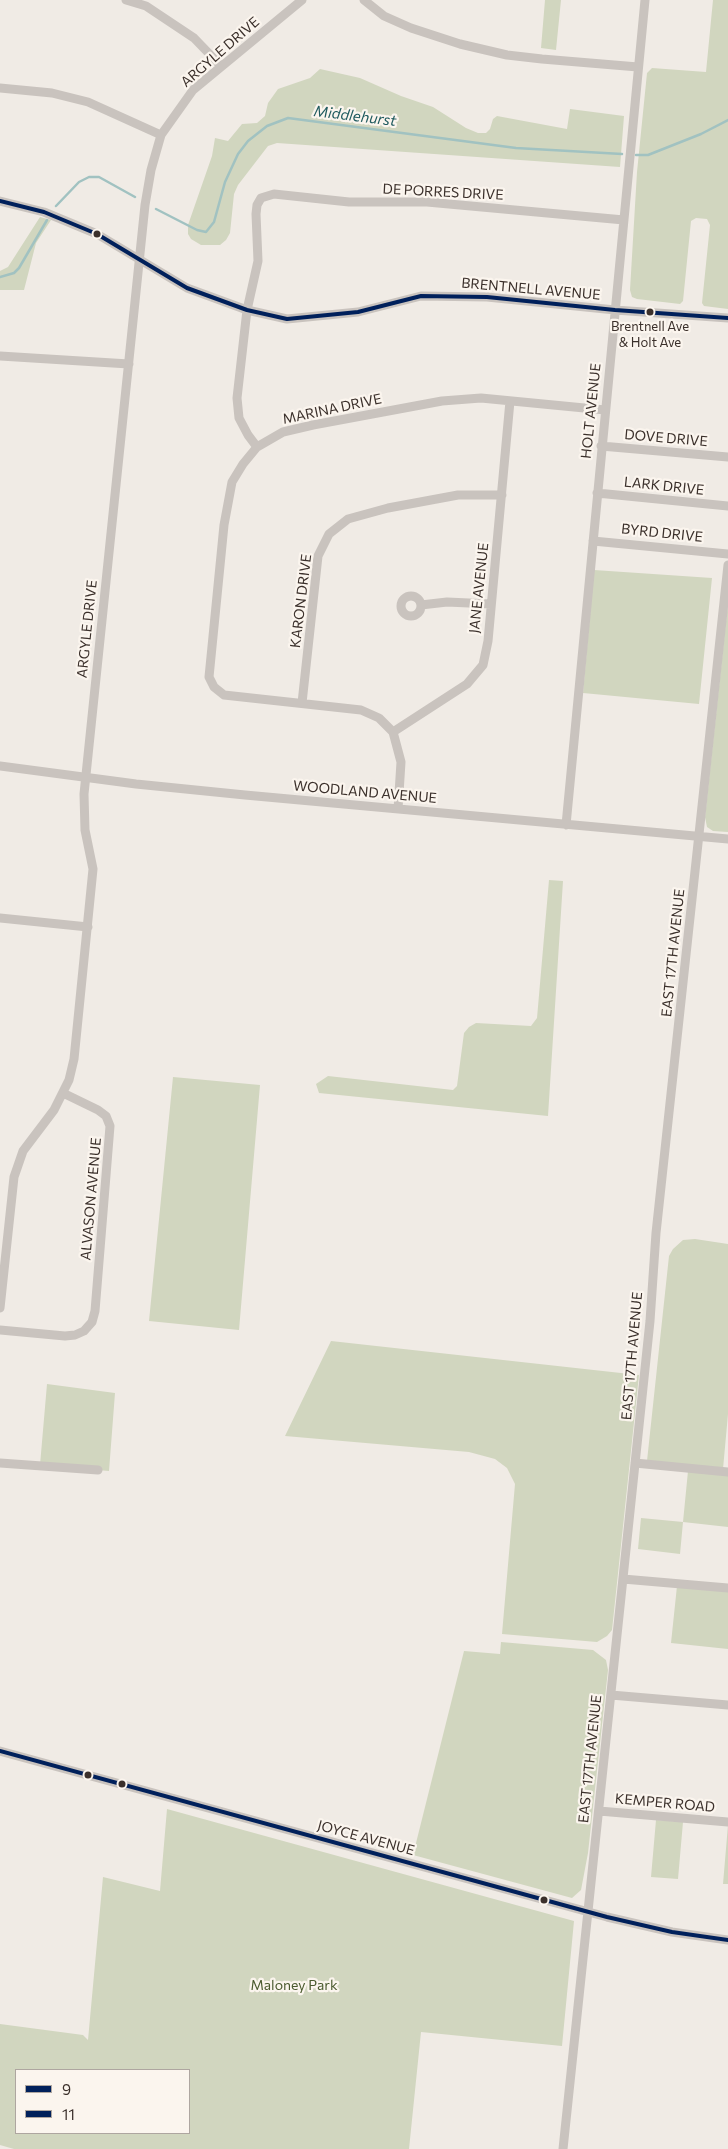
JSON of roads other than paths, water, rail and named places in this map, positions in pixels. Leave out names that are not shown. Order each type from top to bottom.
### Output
[{"type":"street","points":[[126,0],[146,6],[194,38],[221,66]]},
{"type":"street","name":"ARGYLE DRIVE","points":[[0,1308],[14,1176],[23,1151],[54,1110],[63,1093],[69,1080],[74,1059],[92,869],[85,830],[84,794],[150,170],[161,135],[193,90],[302,0]]},
{"type":"street","points":[[364,0],[384,16],[411,28],[460,44],[507,55],[638,67]]},
{"type":"street","name":"HOLT AVENUE","points":[[566,825],[645,0]]},
{"type":"street","points":[[0,88],[52,93],[88,102],[161,135]]},
{"type":"street","name":"DE PORRES DRIVE","points":[[247,310],[258,261],[257,205],[262,198],[274,194],[349,202],[427,202],[624,220]]},
{"type":"street","name":"BRENTNELL AVENUE","points":[[0,201],[44,212],[66,220],[111,242],[187,288],[247,310],[287,319],[358,312],[421,296],[487,297],[615,310],[728,318]]},
{"type":"street","points":[[247,310],[237,408],[244,427],[257,446]]},
{"type":"street","points":[[0,356],[129,364]]},
{"type":"street","name":"MARINA DRIVE","points":[[302,703],[224,695],[214,687],[209,677],[226,504],[232,482],[242,464],[257,446],[283,432],[442,401],[481,398],[605,410]]},
{"type":"street","name":"JANE AVENUE","points":[[393,732],[468,684],[483,665],[488,641],[510,401]]},
{"type":"street","name":"DOVE DRIVE","points":[[601,446],[728,458]]},
{"type":"street","name":"LARK DRIVE","points":[[597,493],[728,506]]},
{"type":"street","name":"KARON DRIVE","points":[[302,703],[318,556],[328,534],[348,519],[388,508],[458,495],[502,495]]},
{"type":"street","name":"BYRD DRIVE","points":[[593,540],[728,554]]},
{"type":"street","name":"EAST 17TH AVENUE","points":[[563,2149],[650,1321],[656,1233],[728,566]]},
{"type":"street","points":[[421,605],[448,602],[491,604]]},
{"type":"street","points":[[302,703],[361,710],[379,718],[393,732],[402,762],[398,809]]},
{"type":"street","name":"WOODLAND AVENUE","points":[[0,766],[86,778],[245,795],[728,839]]},
{"type":"street","points":[[0,918],[88,927]]},
{"type":"street","name":"ALVASON AVENUE","points":[[0,1330],[65,1336],[75,1335],[84,1331],[92,1322],[95,1311],[110,1126],[106,1116],[98,1110],[63,1093]]},
{"type":"street","points":[[0,1463],[98,1470]]},
{"type":"street","points":[[635,1464],[728,1472]]},
{"type":"street","points":[[623,1579],[728,1588]]},
{"type":"street","points":[[611,1695],[728,1705]]},
{"type":"street","name":"JOYCE AVENUE","points":[[0,1751],[588,1912],[672,1932],[728,1940]]},
{"type":"street","name":"KEMPER ROAD","points":[[599,1811],[728,1822]]},
{"type":"waterway","name":"Middlehurst","points":[[156,209],[197,230],[206,232],[214,222],[225,182],[238,154],[248,141],[267,126],[288,118],[516,148],[622,154]]},
{"type":"waterway","name":"Middlehurst","points":[[636,155],[648,155],[701,134],[728,120]]},
{"type":"waterway","name":"Middlehurst","points":[[56,206],[79,182],[89,177],[99,177],[135,197]]},
{"type":"waterway","name":"Middlehurst","points":[[0,277],[14,273],[19,268],[47,220]]},
{"type":"place","name":"Brentnell Ave & Holt Ave","points":[[650,312]]},
{"type":"park label","name":"Maloney Park","points":[[294,1985]]}]
